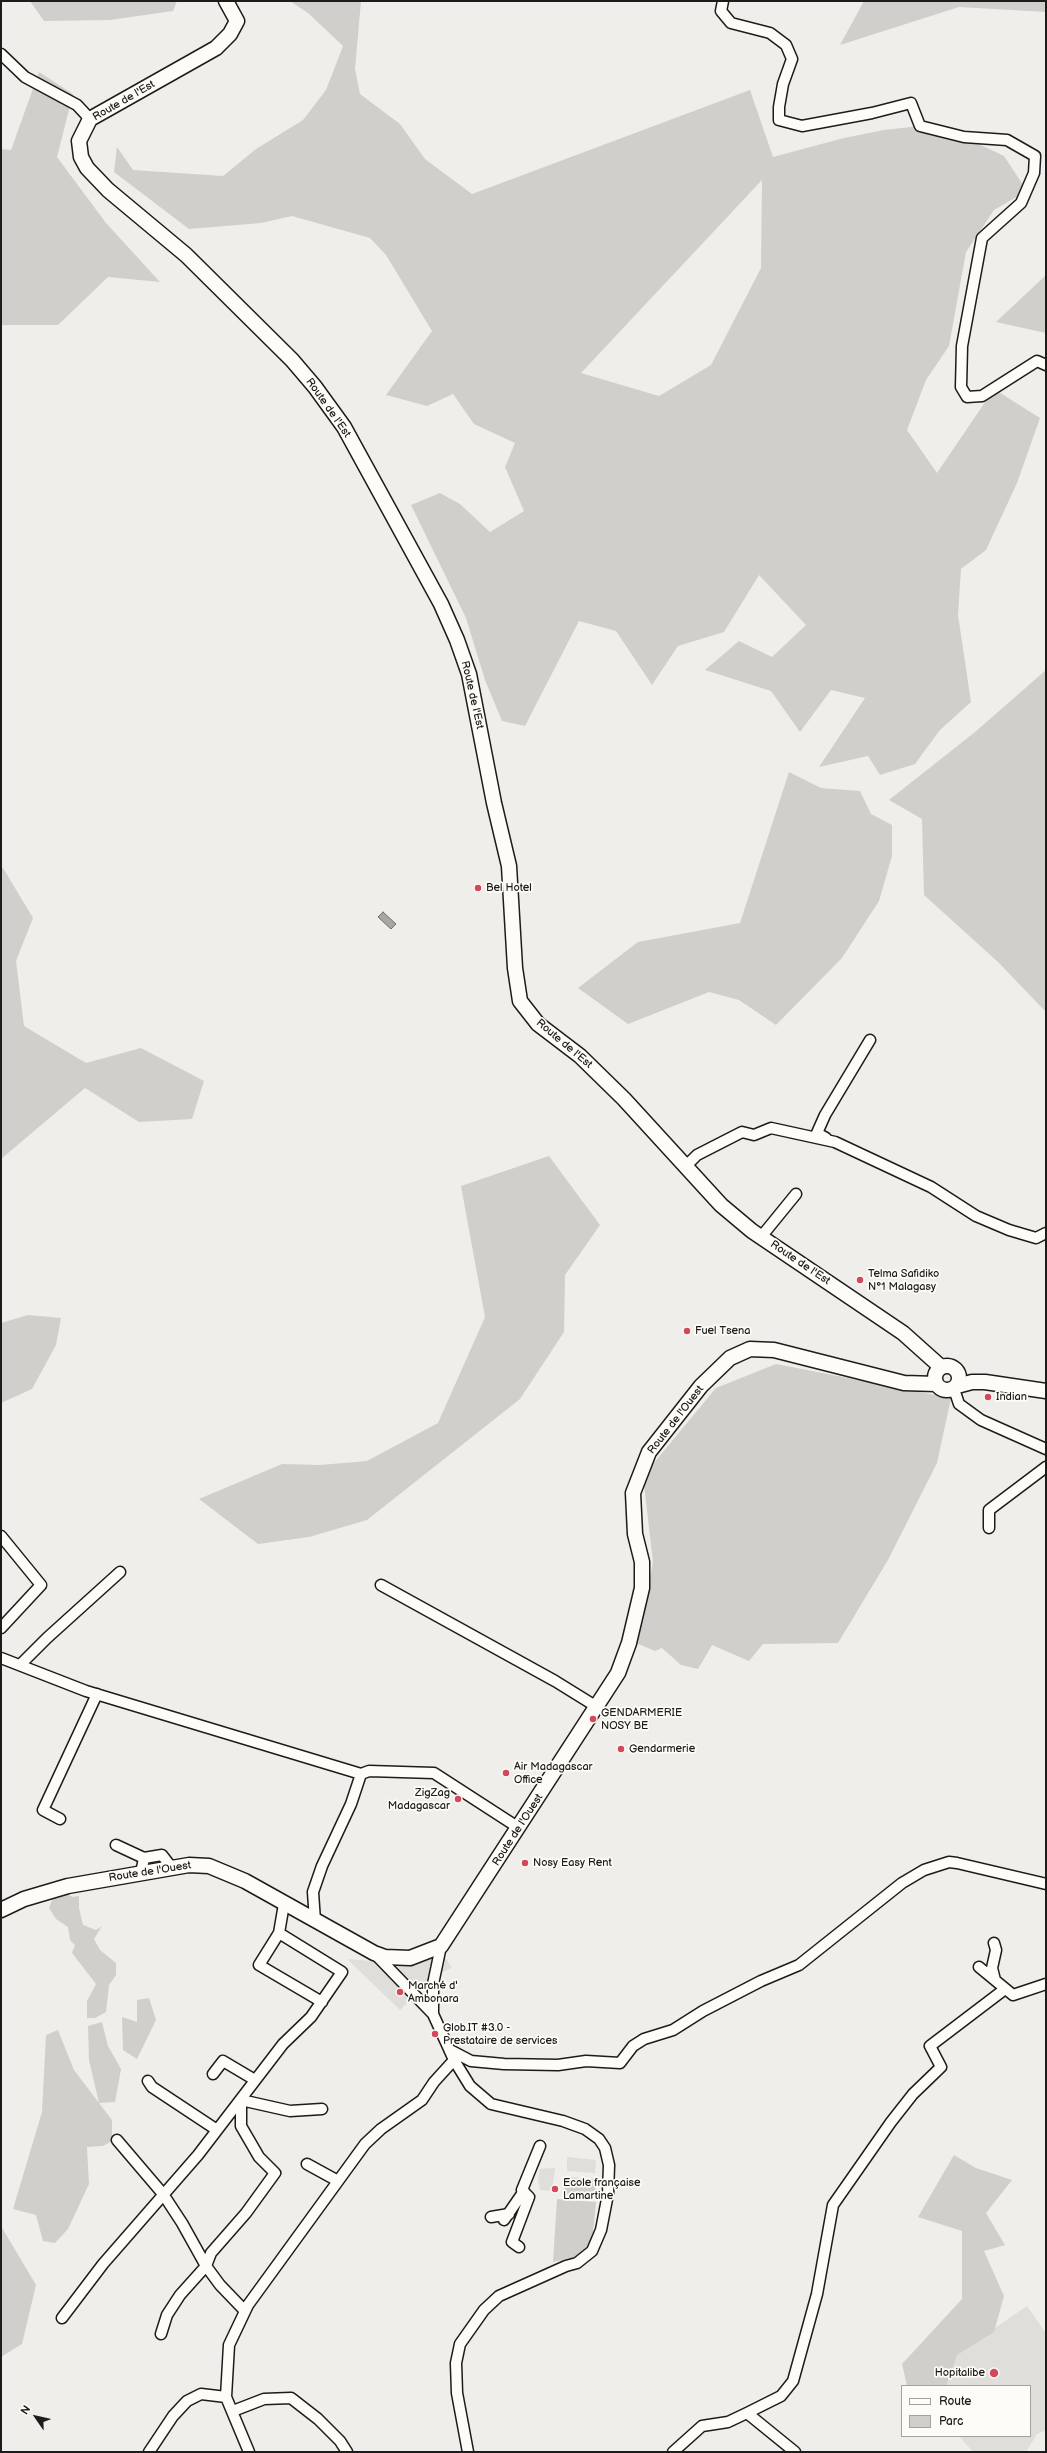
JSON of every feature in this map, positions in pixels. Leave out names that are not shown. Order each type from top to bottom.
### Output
[{"type":"main road","name":"Route de l'Est","points":[[226,1],[237,21],[230,34],[216,48],[90,119],[79,140],[81,157],[87,168],[108,190],[186,254],[266,334],[315,387],[344,428],[441,604],[457,640],[469,674],[494,803],[509,866],[515,968],[520,1001],[538,1024],[580,1056],[608,1082],[721,1205],[761,1237],[903,1333],[937,1375]]},
{"type":"main road","name":"Route de l'Ouest","points":[[1,1910],[24,1898],[68,1886],[193,1865],[209,1866],[224,1870],[374,1953],[390,1958],[410,1958],[441,1946],[519,1828],[618,1673],[629,1643],[642,1588],[642,1562],[633,1515],[633,1493],[649,1452],[717,1369],[730,1358],[750,1349],[774,1350],[904,1383],[916,1384],[937,1375]]},
{"type":"main road","points":[[972,1382],[951,1366],[937,1375],[944,1390],[972,1382],[1046,1390]]},
{"type":"main road","points":[[955,1387],[959,1380],[956,1370]]},
{"type":"street","points":[[723,1],[721,11],[731,23],[770,33],[786,45],[792,59],[783,84],[779,107],[779,120],[802,126],[872,113],[911,103],[920,126],[964,137],[1006,140],[1035,156],[1034,173],[1021,203],[982,238],[962,346],[960,387],[967,397],[982,396],[1037,361],[1046,365]]},
{"type":"street","points":[[1,54],[25,77],[77,105],[90,119]]},
{"type":"street","points":[[870,1040],[825,1115],[817,1133],[931,1187],[976,1216],[1036,1238],[1046,1233]]},
{"type":"street","points":[[686,1166],[697,1155],[742,1132],[754,1135],[771,1128],[835,1142]]},
{"type":"street","points":[[761,1237],[796,1194]]},
{"type":"street","points":[[955,1387],[959,1404],[981,1420],[1046,1450]]},
{"type":"street","points":[[989,1528],[989,1510],[1046,1467]]},
{"type":"street","points":[[1,1536],[41,1585],[1,1628]]},
{"type":"street","points":[[20,1665],[47,1638],[120,1572]]},
{"type":"street","points":[[381,1585],[555,1681],[597,1707]]},
{"type":"street","points":[[1,1658],[97,1694],[361,1774],[369,1771],[434,1773],[519,1828]]},
{"type":"street","points":[[60,1819],[43,1810],[97,1694]]},
{"type":"street","points":[[315,1921],[313,1908],[315,1886],[361,1774]]},
{"type":"street","points":[[116,1845],[144,1858],[162,1855],[172,1868]]},
{"type":"street","points":[[141,1873],[144,1858]]},
{"type":"street","points":[[450,2050],[471,2061],[504,2064],[558,2065],[586,2061],[620,2063],[633,2046],[644,2039],[673,2030],[703,2011],[762,1981],[799,1965],[902,1883],[924,1870],[949,1862],[1046,1884]]},
{"type":"street","points":[[284,1904],[278,1933],[259,1965],[322,2002]]},
{"type":"street","points":[[62,2318],[103,2264],[163,2194],[181,2177],[283,2044],[311,2017],[342,1972],[278,1933]]},
{"type":"street","points":[[994,1943],[996,1950],[992,1968],[994,1980]]},
{"type":"street","points":[[433,2014],[433,1984],[441,1946]]},
{"type":"street","points":[[374,1953],[433,2014],[454,2060],[470,2086],[491,2104],[563,2121],[585,2129],[599,2139],[605,2148],[609,2165],[607,2202],[600,2234],[592,2251],[577,2263],[566,2266],[499,2296],[484,2310],[460,2344],[456,2363],[457,2393],[468,2452]]},
{"type":"street","points":[[979,1967],[1013,1996],[1046,1984]]},
{"type":"street","points":[[673,2452],[702,2426],[728,2422],[747,2413],[781,2396],[793,2381],[817,2294],[833,2205],[892,2122],[914,2094],[942,2067],[930,2046],[1005,1989]]},
{"type":"street","points":[[213,2074],[223,2060],[255,2080]]},
{"type":"street","points":[[249,2452],[226,2397],[229,2345],[245,2311],[365,2144],[381,2129],[422,2100],[434,2082],[454,2060]]},
{"type":"street","points":[[148,2081],[152,2087],[217,2130]]},
{"type":"street","points":[[241,2100],[290,2111],[322,2110]]},
{"type":"street","points":[[161,2334],[167,2315],[180,2295],[206,2266],[211,2253],[246,2213],[275,2174],[259,2157],[241,2126],[241,2100]]},
{"type":"street","points":[[116,2140],[163,2194],[182,2223],[206,2266],[220,2285],[245,2311]]},
{"type":"street","points":[[491,2217],[506,2217],[524,2191],[540,2146]]},
{"type":"street","points":[[307,2164],[338,2181]]},
{"type":"street","points":[[519,2247],[512,2242],[530,2197],[524,2191]]},
{"type":"street","points":[[149,2452],[172,2416],[188,2401],[201,2394],[226,2397]]},
{"type":"street","points":[[233,2411],[264,2399],[291,2398],[318,2419],[340,2441],[347,2452]]},
{"type":"street","points":[[747,2413],[795,2452]]},
{"type":"shaded area","points":[[383,912],[396,924],[391,929],[378,917]]},
{"type":"shaded area","name":"Marché d' Ambonara","points":[[442,1952],[452,1968],[435,1975],[400,2010],[347,1959],[383,1962]]},
{"type":"shaded area","points":[[567,2157],[596,2160],[595,2173],[567,2171]]},
{"type":"shaded area","points":[[555,2168],[552,2191],[540,2190],[538,2179],[540,2169]]},
{"type":"shaded area","name":"Hopitalibe","points":[[1027,2306],[1046,2333],[1046,2430],[1037,2434],[1026,2452],[973,2452],[960,2437],[1031,2437],[1031,2385],[937,2385],[948,2360]]},
{"type":"green space","points":[[30,1],[177,1],[173,11],[110,20],[44,21]]},
{"type":"green space","points":[[290,1],[361,1],[355,69],[360,94],[400,124],[425,159],[472,194],[750,90],[773,157],[844,138],[884,130],[920,126],[964,137],[1004,156],[1027,191],[994,210],[966,252],[949,346],[926,380],[907,430],[937,473],[994,389],[1040,418],[1017,483],[986,550],[961,569],[958,615],[971,702],[940,730],[915,764],[880,775],[868,756],[819,767],[865,698],[831,690],[800,732],[771,691],[705,670],[739,641],[772,657],[806,625],[759,575],[724,632],[678,646],[652,685],[616,631],[579,621],[525,726],[502,721],[485,680],[466,618],[411,505],[440,493],[460,504],[490,532],[524,511],[505,467],[515,443],[474,424],[453,394],[427,406],[386,395],[432,331],[386,255],[370,238],[292,216],[261,223],[189,229],[114,172],[117,147],[133,170],[223,176],[256,149],[303,120],[326,90],[343,46],[308,13]],"holes":[[[762,180],[761,268],[711,365],[659,396],[581,373]]]},
{"type":"green space","points":[[864,1],[1046,1],[1046,12],[959,7],[840,45]]},
{"type":"green space","points":[[39,72],[73,94],[57,157],[106,223],[160,282],[108,277],[58,325],[1,325],[1,149],[11,150]]},
{"type":"green space","points":[[1046,275],[1046,333],[996,322]]},
{"type":"green space","points":[[1046,670],[1046,1012],[998,962],[924,895],[922,819],[889,800],[975,732]]},
{"type":"green space","points":[[789,772],[821,788],[860,791],[871,814],[892,825],[892,856],[879,901],[842,958],[776,1025],[739,1000],[709,992],[628,1024],[578,988],[638,942],[740,923]]},
{"type":"green space","points":[[3,868],[33,918],[16,961],[24,1026],[86,1063],[141,1048],[204,1081],[192,1119],[139,1122],[85,1088],[1,1159],[1,869]]},
{"type":"green space","points":[[549,1156],[600,1225],[565,1275],[564,1332],[520,1399],[367,1520],[309,1537],[258,1544],[199,1499],[282,1464],[320,1465],[367,1461],[438,1423],[485,1317],[461,1186]]},
{"type":"green space","points":[[28,1315],[61,1318],[56,1345],[32,1389],[1,1403],[1,1323]]},
{"type":"green space","points":[[776,1364],[951,1398],[937,1463],[888,1560],[838,1643],[763,1644],[749,1661],[712,1645],[698,1669],[681,1665],[662,1648],[655,1651],[631,1641],[644,1610],[653,1562],[643,1476],[716,1388]]},
{"type":"green space","points":[[60,1891],[73,1897],[79,1896],[79,1908],[83,1925],[96,1930],[102,1926],[94,1939],[100,1950],[116,1963],[116,1975],[109,1985],[106,2012],[95,2018],[87,2018],[87,2001],[96,1984],[72,1953],[75,1945],[70,1940],[68,1927],[56,1919],[49,1908],[54,1895]]},
{"type":"green space","points":[[149,1998],[156,2020],[137,2059],[123,2050],[122,2017],[137,2022],[137,2000]]},
{"type":"green space","points":[[102,2022],[108,2046],[121,2069],[115,2102],[99,2103],[89,2060],[88,2026]]},
{"type":"green space","points":[[58,2030],[74,2070],[112,2120],[112,2141],[103,2146],[87,2147],[89,2184],[68,2229],[55,2243],[43,2241],[36,2215],[13,2209],[42,2112],[46,2035]]},
{"type":"green space","points":[[954,2155],[976,2168],[1012,2180],[986,2213],[1005,2245],[984,2251],[1004,2296],[994,2332],[957,2355],[946,2385],[907,2385],[902,2364],[962,2299],[962,2231],[918,2217]]},
{"type":"green space","points":[[565,2177],[596,2179],[595,2197],[564,2194]]},
{"type":"green space","points":[[557,2199],[596,2202],[592,2243],[581,2256],[553,2262]]},
{"type":"green space","points":[[1,2226],[36,2285],[22,2344],[1,2357]]},
{"type":"place","name":"Bel Hotel","points":[[478,888]]},
{"type":"place","name":"Telma Safidiko N°1 Malagasy","points":[[860,1280]]},
{"type":"place","name":"Fuel Tsena","points":[[687,1331]]},
{"type":"place","name":"Indian","points":[[988,1397]]},
{"type":"place","name":"GENDARMERIE NOSY BE","points":[[593,1719]]},
{"type":"place","name":"Gendarmerie","points":[[621,1749]]},
{"type":"place","name":"Air Madagascar Office","points":[[506,1773]]},
{"type":"place","name":"ZigZag Madagascar","points":[[458,1799]]},
{"type":"place","name":"Nosy Easy Rent","points":[[525,1863]]},
{"type":"place","name":"Marché d' Ambonara","points":[[400,1992]]},
{"type":"place","name":"Glob.IT #3.0 - Prestataire de services","points":[[435,2034]]},
{"type":"place","name":"Ecole française Lamartine","points":[[555,2189]]},
{"type":"place","name":"Hopitalibe","points":[[994,2373]]}]
